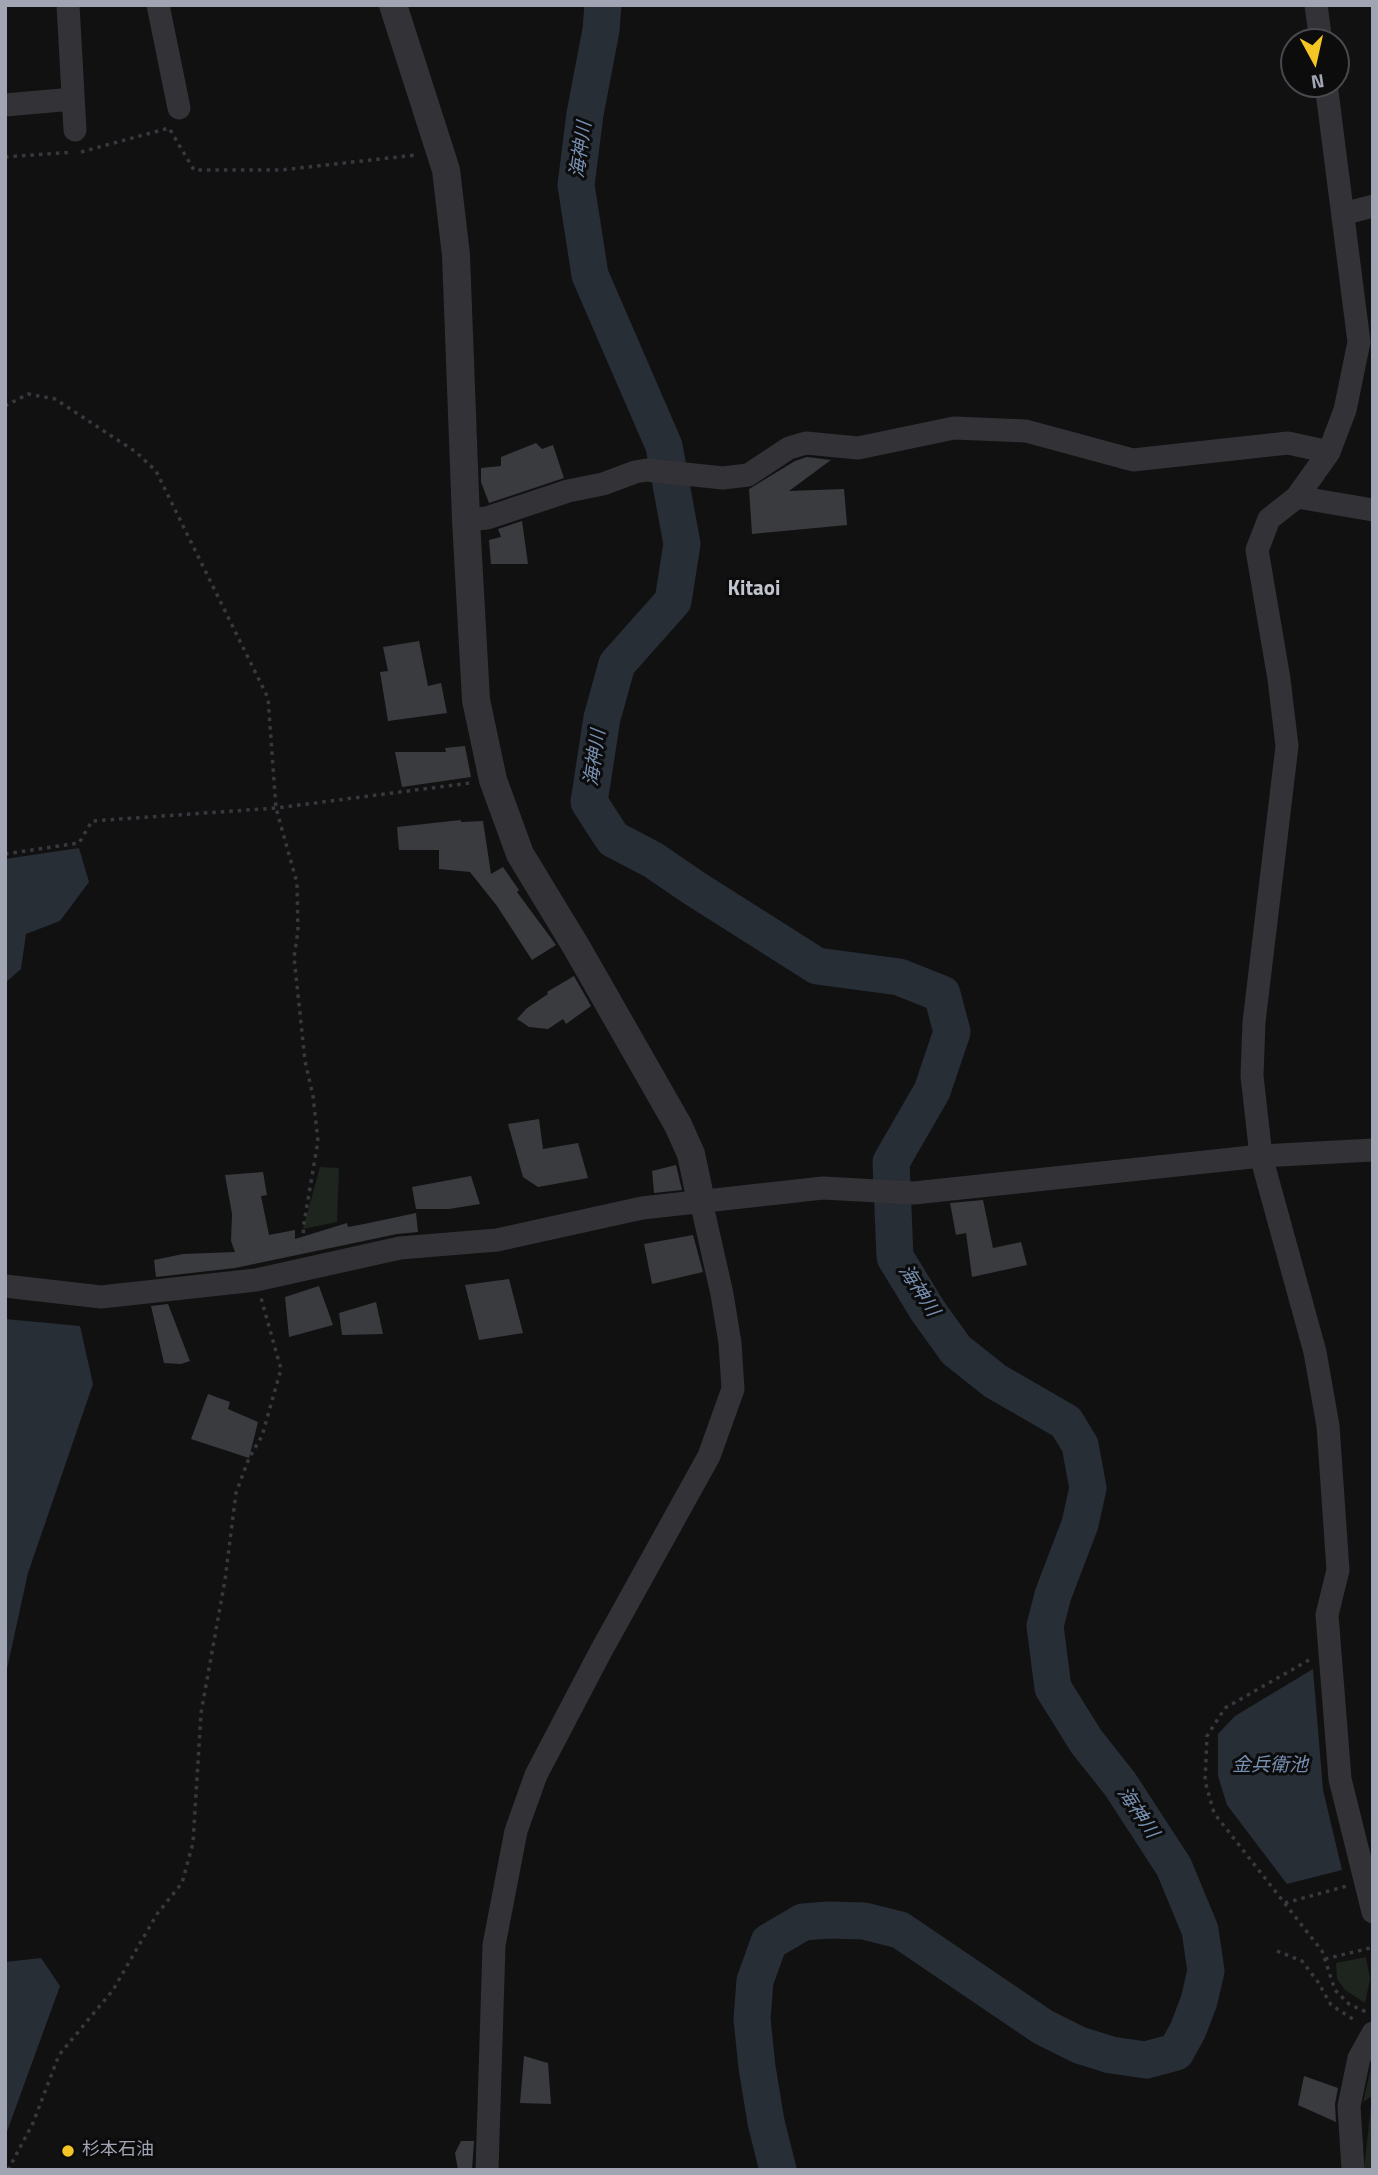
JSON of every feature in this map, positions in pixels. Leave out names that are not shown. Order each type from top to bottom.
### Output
[{"type":"street","points":[[68,5],[75,130]]},
{"type":"street","points":[[158,5],[178,108]]},
{"type":"street","points":[[393,5],[446,170],[457,256],[466,520],[476,700],[493,780],[520,854],[678,1125],[691,1154],[722,1294],[730,1343],[733,1389],[709,1456],[607,1639],[536,1775],[516,1831],[494,1945],[487,2170]]},
{"type":"street","points":[[1317,5],[1319,28]]},
{"type":"street","points":[[1328,98],[1359,342],[1345,410],[1329,452],[1297,497],[1269,519],[1256,551],[1279,679],[1287,746],[1254,1022],[1252,1076],[1261,1157],[1315,1352],[1328,1426],[1338,1570],[1326,1615],[1340,1779],[1373,1912]]},
{"type":"street","points":[[5,105],[74,99]]},
{"type":"street","points":[[1343,214],[1373,206]]},
{"type":"street","points":[[466,520],[487,518],[635,472],[648,470],[723,478],[748,475],[789,448],[806,443],[858,447],[954,428],[1026,431],[1133,460],[1288,443],[1329,452]]},
{"type":"street","points":[[1297,497],[1373,510]]},
{"type":"street","points":[[5,1286],[101,1297],[256,1280],[400,1248],[497,1240],[642,1208],[701,1201],[823,1188],[914,1193],[1261,1157],[1373,1150]]},
{"type":"street","points":[[1353,2170],[1349,2106],[1366,2023]]},
{"type":"path","points":[[5,157],[86,151],[169,128],[194,170],[281,170],[440,152]]},
{"type":"path","points":[[5,406],[28,394],[55,399],[136,452],[156,471],[268,698],[276,808],[297,883],[298,931],[294,957],[305,1061],[313,1096],[318,1141],[304,1223],[302,1270]]},
{"type":"path","points":[[5,855],[79,843],[92,821],[276,808],[493,780]]},
{"type":"path","points":[[8,2170],[33,2123],[59,2055],[113,1990],[157,1914],[182,1883],[186,1870],[193,1843],[201,1713],[225,1580],[236,1493],[248,1458],[262,1436],[281,1369],[256,1280]]},
{"type":"path","points":[[1329,1648],[1225,1708],[1207,1736],[1205,1781],[1214,1813],[1322,1951],[1335,1990],[1366,2023]]},
{"type":"path","points":[[1285,1903],[1365,1881]]},
{"type":"path","points":[[1325,1959],[1370,1948]]},
{"type":"path","points":[[1277,1951],[1302,1961],[1331,2006],[1366,2023]]},
{"type":"shaded area","points":[[320,1167],[339,1168],[337,1222],[303,1229]]},
{"type":"shaded area","points":[[1366,1957],[1370,1979],[1365,2003],[1345,1990],[1337,1979],[1336,1963]]},
{"type":"shaded area","points":[[1373,2059],[1373,2170],[1364,2170],[1372,2096],[1363,2102]]},
{"type":"water","points":[[79,848],[89,882],[60,921],[26,934],[21,969],[5,983],[5,859]]},
{"type":"water","points":[[5,1319],[80,1326],[93,1384],[28,1573],[5,1678]]},
{"type":"water","name":"金兵衛池","points":[[1313,1669],[1323,1790],[1342,1870],[1287,1884],[1227,1805],[1218,1776],[1218,1734],[1235,1716]]},
{"type":"water","points":[[41,1958],[60,1986],[5,2137],[5,1962]]},
{"type":"building","points":[[536,443],[542,449],[553,445],[564,478],[489,503],[481,482],[481,468],[501,466],[501,457]]},
{"type":"building","points":[[807,457],[831,460],[789,491],[844,489],[847,525],[752,534],[749,489],[795,461]]},
{"type":"building","points":[[522,521],[528,564],[491,564],[489,540],[501,537],[498,529]]},
{"type":"building","points":[[419,641],[428,686],[441,683],[447,713],[388,721],[380,672],[388,671],[383,647]]},
{"type":"building","points":[[465,746],[471,777],[402,787],[395,752],[446,752],[445,748]]},
{"type":"building","points":[[461,820],[483,821],[491,874],[503,867],[519,890],[517,892],[556,945],[532,960],[497,906],[470,872],[439,869],[439,850],[399,850],[397,827]]},
{"type":"building","points":[[574,976],[591,1006],[566,1024],[563,1019],[548,1029],[529,1027],[517,1019],[527,1008],[548,994],[547,992]]},
{"type":"building","points":[[539,1119],[543,1149],[578,1143],[588,1178],[538,1187],[523,1177],[508,1124]]},
{"type":"building","points":[[676,1165],[682,1190],[654,1193],[652,1171]]},
{"type":"building","points":[[263,1172],[267,1195],[261,1196],[269,1235],[295,1230],[295,1239],[347,1223],[348,1227],[416,1213],[418,1232],[235,1268],[156,1277],[154,1260],[183,1254],[235,1252],[231,1241],[232,1214],[225,1175]]},
{"type":"building","points":[[471,1176],[480,1204],[449,1209],[416,1209],[412,1187]]},
{"type":"building","points":[[983,1200],[993,1248],[1021,1242],[1027,1265],[972,1277],[966,1233],[956,1235],[950,1203]]},
{"type":"building","points":[[693,1235],[703,1272],[652,1284],[644,1244]]},
{"type":"building","points":[[509,1279],[523,1333],[479,1340],[465,1285]]},
{"type":"building","points":[[319,1286],[333,1325],[289,1337],[285,1297]]},
{"type":"building","points":[[376,1302],[383,1334],[342,1335],[339,1313]]},
{"type":"building","points":[[168,1304],[190,1361],[181,1364],[164,1363],[151,1306]]},
{"type":"building","points":[[208,1394],[230,1402],[228,1409],[258,1422],[249,1458],[191,1439]]},
{"type":"building","points":[[524,2056],[548,2063],[551,2104],[520,2103]]},
{"type":"building","points":[[1304,2076],[1338,2088],[1336,2122],[1298,2105]]},
{"type":"building","points":[[461,2141],[474,2141],[472,2170],[458,2170],[455,2153]]},
{"type":"waterway","name":"海神川","points":[[603,5],[576,185],[590,275],[664,446],[682,544],[673,601],[617,664],[602,718],[589,802],[613,839],[653,860],[817,966],[899,977],[942,994],[952,1032],[932,1091],[891,1162],[895,1257],[956,1350],[995,1381],[1066,1422],[1080,1445],[1088,1488],[1080,1524],[1053,1595],[1045,1626],[1053,1688],[1086,1741],[1120,1784],[1174,1867],[1200,1930],[1206,1971],[1199,2001],[1176,2052],[1146,2060],[1111,2055],[1079,2045],[1043,2027],[900,1930],[864,1921],[803,1922],[769,1942],[755,1981],[752,2019],[757,2067],[766,2122],[778,2170]]},
{"type":"place","name":"杉本石油","points":[[68,2151]]},
{"type":"district","name":"Kitaoi","points":[[754,590]]}]
